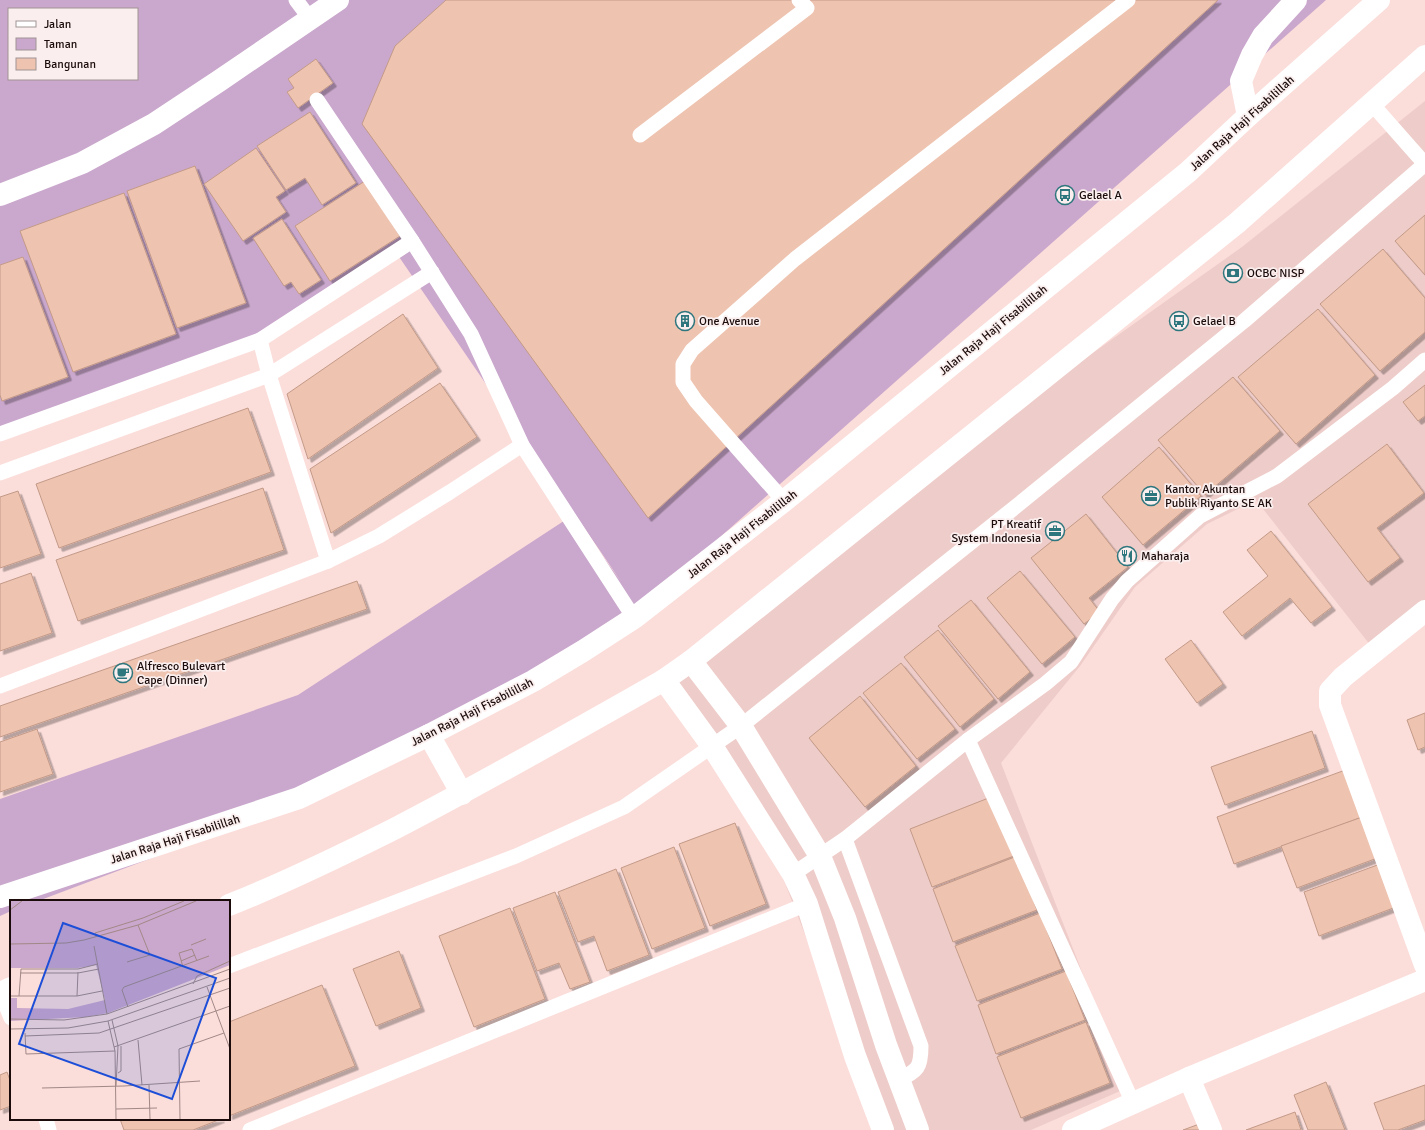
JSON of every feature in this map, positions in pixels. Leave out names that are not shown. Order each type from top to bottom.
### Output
[{"type":"main road","points":[[0,196],[82,163],[154,124],[311,20],[338,0]]},
{"type":"main road","points":[[1248,116],[1241,81],[1252,55],[1263,36],[1296,0]]},
{"type":"main road","name":"Jalan Raja Haji Fisabilillah","points":[[9,897],[300,798],[430,735],[534,681],[634,618],[784,502],[1188,172],[1248,116],[1379,0]]},
{"type":"main road","points":[[230,904],[348,852],[462,794],[664,680],[691,661],[1237,223],[1425,56]]},
{"type":"main road","points":[[1425,611],[1344,677],[1330,691],[1330,705],[1425,965]]},
{"type":"main road","points":[[691,661],[742,726],[820,856],[845,918],[886,1045],[918,1130]]},
{"type":"main road","points":[[664,680],[712,746],[793,874],[807,904],[855,1056],[883,1130]]},
{"type":"main road","points":[[430,735],[462,794]]},
{"type":"main road","points":[[1073,1130],[1189,1078],[1425,980]]},
{"type":"main road","points":[[1189,1078],[1211,1130]]},
{"type":"lane","points":[[296,0],[311,20]]},
{"type":"lane","points":[[640,135],[806,8],[799,0]]},
{"type":"lane","points":[[784,502],[696,401],[683,382],[683,364],[692,350],[795,259],[1120,2]]},
{"type":"lane","points":[[317,100],[412,241],[471,334],[522,445],[634,618]]},
{"type":"lane","points":[[230,966],[516,856],[624,807],[742,726],[1244,321],[1425,164],[1372,104]]},
{"type":"lane","points":[[0,434],[260,340],[412,241]]},
{"type":"lane","points":[[0,472],[269,375],[432,272]]},
{"type":"lane","points":[[260,340],[269,375],[328,561]]},
{"type":"lane","points":[[793,874],[845,839],[968,740],[1045,684],[1071,662],[1112,599],[1127,581],[1200,516],[1277,476],[1393,388],[1425,360]]},
{"type":"lane","points":[[0,686],[328,561],[379,536],[522,445]]},
{"type":"lane","points":[[968,740],[1133,1103]]},
{"type":"lane","points":[[845,839],[921,1046],[921,1061],[914,1072],[899,1080]]},
{"type":"lane","points":[[250,1130],[807,904]]},
{"type":"lane","points":[[4,991],[10,1014]]},
{"type":"lane","points":[[46,1120],[49,1130]]},
{"type":"shaded area","points":[[1425,101],[1425,604],[1371,646],[1256,500],[1207,524],[1135,587],[1080,666],[1001,763],[1127,1088],[1031,1130],[881,1130],[776,860],[667,674],[966,443],[1242,247]]},
{"type":"green space","points":[[0,0],[1326,0],[639,609],[539,672],[205,838],[41,900],[10,900],[10,911],[0,916],[0,799],[298,695],[573,515],[622,583],[393,248],[259,334],[0,428]]},
{"type":"building","name":"One Avenue","points":[[446,0],[1218,0],[648,518],[362,124],[395,46]]},
{"type":"building","points":[[316,59],[333,83],[298,108],[287,92],[294,88],[288,79]]},
{"type":"building","points":[[310,112],[356,183],[322,205],[305,178],[286,190],[257,146]]},
{"type":"building","points":[[256,148],[285,191],[276,197],[286,212],[243,241],[204,184]]},
{"type":"building","points":[[195,166],[246,303],[177,328],[127,191]]},
{"type":"building","points":[[365,181],[400,236],[330,281],[295,226]]},
{"type":"building","points":[[124,193],[176,334],[73,372],[20,231]]},
{"type":"building","points":[[1425,215],[1425,275],[1395,241]]},
{"type":"building","points":[[282,219],[321,280],[299,294],[291,282],[284,286],[253,238]]},
{"type":"building","points":[[1383,249],[1425,298],[1425,332],[1380,371],[1320,304]]},
{"type":"building","points":[[23,257],[68,377],[2,401],[0,395],[0,265]]},
{"type":"building","points":[[1318,309],[1375,375],[1296,444],[1238,377]]},
{"type":"building","points":[[403,314],[438,368],[308,459],[287,394]]},
{"type":"building","points":[[1233,377],[1280,431],[1205,495],[1158,440]]},
{"type":"building","points":[[440,383],[477,437],[331,533],[310,469]]},
{"type":"building","points":[[1425,385],[1425,416],[1418,421],[1403,402]]},
{"type":"building","points":[[248,408],[271,472],[59,548],[36,484]]},
{"type":"building","points":[[1387,444],[1424,493],[1377,528],[1400,558],[1368,582],[1308,504]]},
{"type":"building","name":"Kantor Akuntan Publik Riyanto SE AK","points":[[1159,447],[1201,496],[1143,545],[1102,497]]},
{"type":"building","points":[[263,488],[284,550],[78,621],[56,560]]},
{"type":"building","points":[[18,491],[41,554],[0,568],[0,497]]},
{"type":"building","points":[[1086,514],[1128,567],[1089,598],[1100,612],[1084,624],[1031,558]]},
{"type":"building","points":[[1271,531],[1332,607],[1311,623],[1290,598],[1242,636],[1223,612],[1268,576],[1247,550]]},
{"type":"building","points":[[1020,571],[1075,637],[1042,664],[987,598]]},
{"type":"building","points":[[31,573],[52,633],[0,651],[0,584]]},
{"type":"building","points":[[357,581],[367,609],[0,737],[0,706]]},
{"type":"building","points":[[971,600],[1030,672],[998,699],[938,626]]},
{"type":"building","points":[[938,630],[994,699],[960,727],[904,657]]},
{"type":"building","points":[[1191,640],[1223,684],[1197,703],[1165,659]]},
{"type":"building","points":[[901,663],[955,729],[917,759],[863,693]]},
{"type":"building","points":[[860,696],[916,766],[865,807],[809,738]]},
{"type":"building","points":[[1425,713],[1425,747],[1418,750],[1407,720]]},
{"type":"building","points":[[37,729],[53,774],[0,792],[0,742]]},
{"type":"building","points":[[1312,731],[1325,768],[1225,805],[1211,767]]},
{"type":"building","points":[[1348,769],[1365,816],[1234,864],[1217,817]]},
{"type":"building","points":[[991,797],[1014,856],[932,887],[910,829]]},
{"type":"building","points":[[1365,816],[1380,857],[1297,888],[1281,846]]},
{"type":"building","points":[[735,823],[766,904],[710,926],[679,844]]},
{"type":"building","points":[[674,847],[705,928],[652,949],[621,868]]},
{"type":"building","points":[[1017,856],[1037,910],[953,942],[933,889]]},
{"type":"building","points":[[1380,864],[1396,907],[1319,936],[1304,892]]},
{"type":"building","points":[[616,869],[649,955],[607,971],[594,936],[578,942],[558,892]]},
{"type":"building","points":[[555,892],[590,982],[570,989],[559,963],[537,971],[513,908]]},
{"type":"building","points":[[510,908],[545,999],[474,1027],[439,936]]},
{"type":"building","points":[[1040,913],[1062,969],[977,1001],[955,946]]},
{"type":"building","points":[[399,951],[421,1008],[376,1026],[353,969]]},
{"type":"building","points":[[1066,971],[1085,1020],[996,1054],[978,1005]]},
{"type":"building","points":[[322,985],[355,1066],[230,1116],[230,1022]]},
{"type":"building","points":[[1086,1022],[1110,1083],[1021,1118],[997,1057]]},
{"type":"building","points":[[7,1072],[10,1080],[10,1106],[0,1110],[0,1075]]},
{"type":"building","points":[[1326,1082],[1345,1130],[1308,1130],[1294,1095]]},
{"type":"building","points":[[1425,1085],[1425,1120],[1398,1130],[1384,1130],[1374,1103]]},
{"type":"building","points":[[1295,1112],[1301,1130],[1246,1130]]},
{"type":"building","points":[[120,1120],[218,1120],[193,1130],[124,1130]]},
{"type":"building","points":[[1202,1123],[1204,1130],[1183,1130]]},
{"type":"place","name":"Gelael A","points":[[1065,195]]},
{"type":"place","name":"OCBC NISP","points":[[1233,273]]},
{"type":"place","name":"One Avenue","points":[[685,321]]},
{"type":"place","name":"Gelael B","points":[[1179,321]]},
{"type":"place","name":"Kantor Akuntan Publik Riyanto SE AK","points":[[1151,496]]},
{"type":"place","name":"PT Kreatif System Indonesia","points":[[1055,531]]},
{"type":"place","name":"Maharaja","points":[[1127,556]]},
{"type":"place","name":"Alfresco Bulevart Cape (Dinner)","points":[[123,673]]}]
